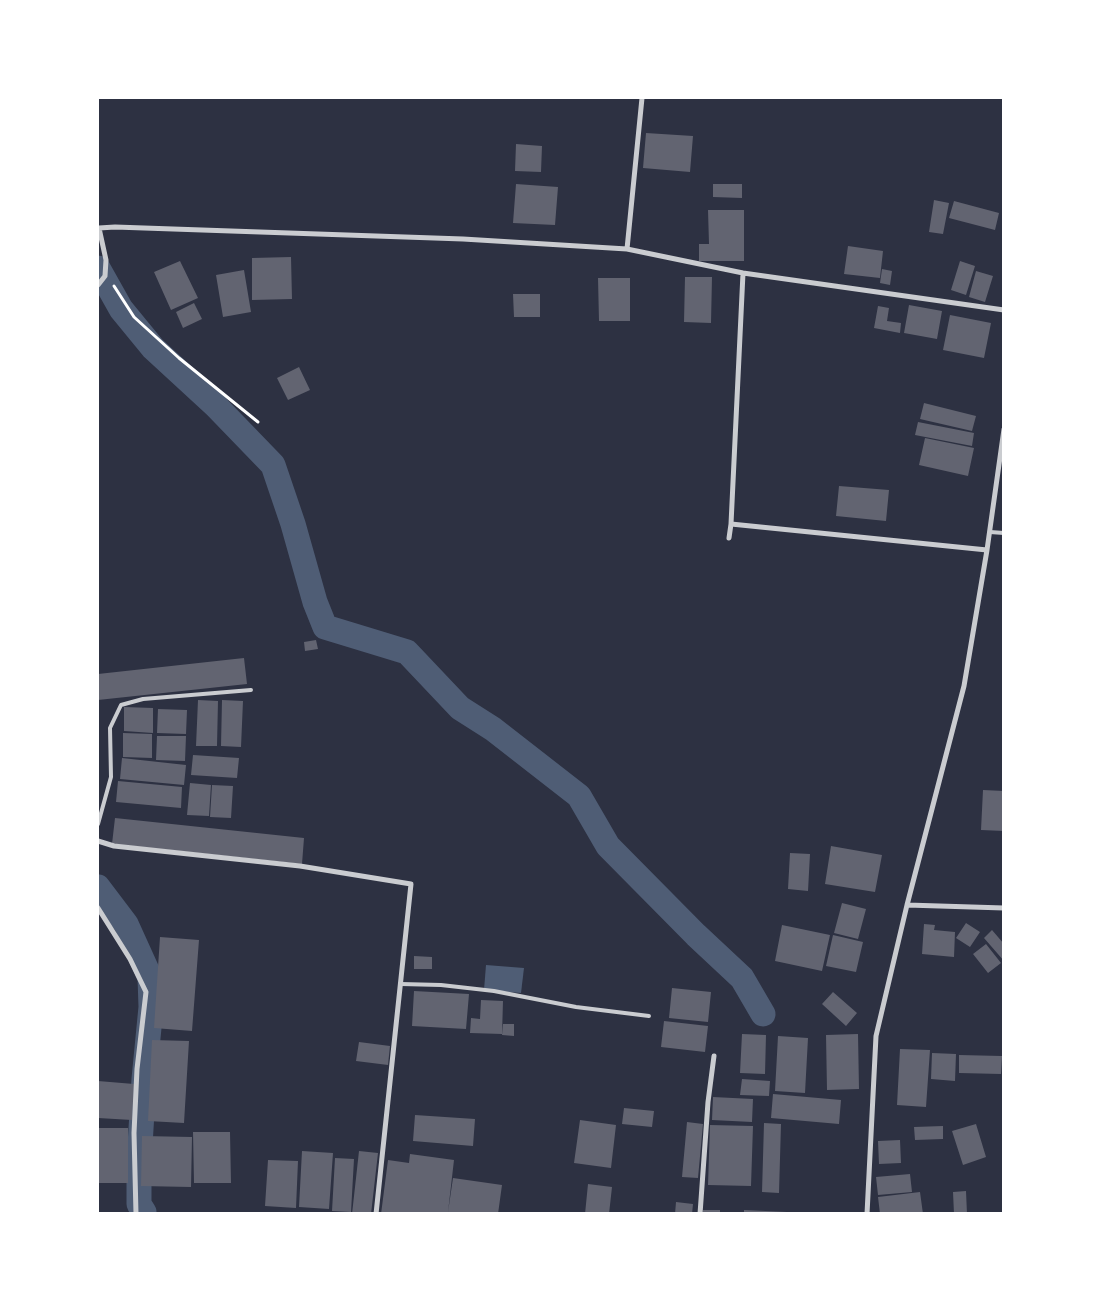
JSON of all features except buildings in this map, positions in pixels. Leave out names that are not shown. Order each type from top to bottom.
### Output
[{"type":"street","points":[[627,249],[642,98]]},
{"type":"street","points":[[98,285],[105,276],[106,260],[98,227],[115,226],[463,239],[627,249],[743,273],[1004,310]]},
{"type":"street","points":[[729,538],[743,273]]},
{"type":"street","points":[[867,1214],[876,1036],[907,905],[964,686],[990,532],[1004,429]]},
{"type":"street","points":[[731,524],[987,550]]},
{"type":"street","points":[[98,841],[114,846],[300,866],[411,884],[376,1214]]},
{"type":"street","points":[[907,905],[1004,908]]},
{"type":"street","points":[[98,908],[130,959],[146,992],[137,1069],[134,1133],[136,1214]]},
{"type":"street","points":[[700,1214],[708,1102],[714,1056]]},
{"type":"lane","points":[[990,532],[1004,534]]},
{"type":"lane","points":[[98,824],[111,777],[110,728],[121,705],[143,699],[251,690]]},
{"type":"lane","points":[[401,984],[441,985],[494,991],[576,1007],[648,1016]]},
{"type":"path","points":[[115,287],[134,317],[179,358],[258,422]]},
{"type":"water","points":[[486,965],[524,968],[521,993],[484,990]]},
{"type":"waterway","points":[[98,268],[121,309],[153,348],[216,406],[273,465],[293,524],[315,602],[325,627],[407,652],[460,708],[493,729],[579,796],[608,846],[696,935],[742,978],[763,1014]]},
{"type":"waterway","points":[[98,887],[126,924],[150,977],[151,1007],[139,1162],[139,1204],[144,1212]]}]
